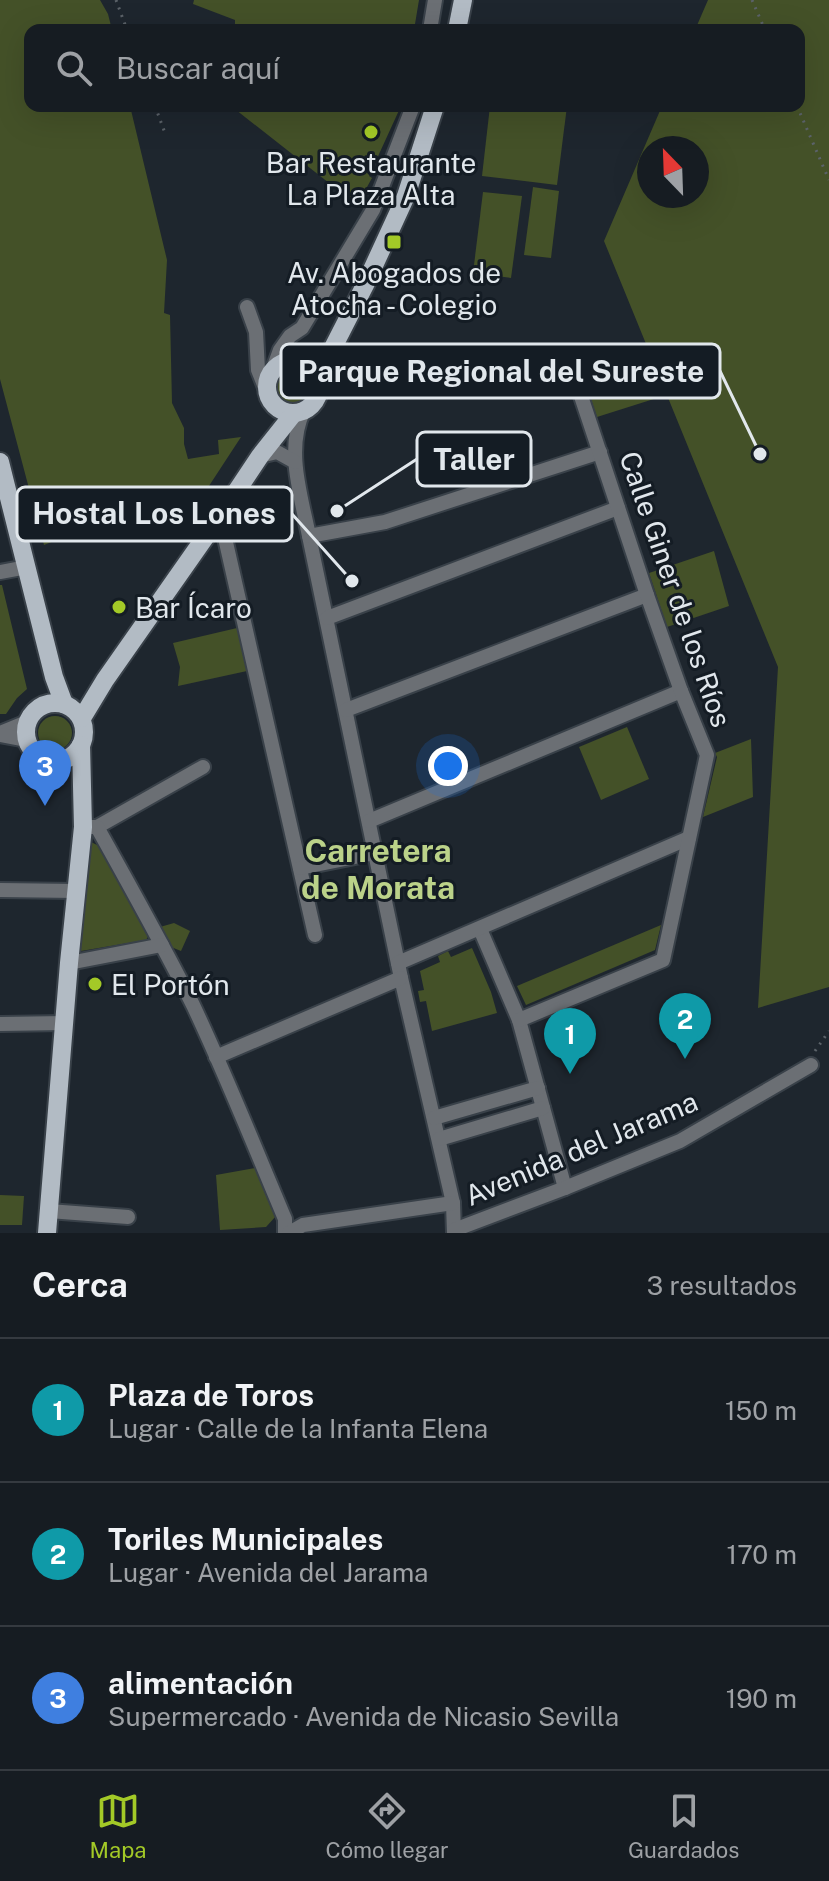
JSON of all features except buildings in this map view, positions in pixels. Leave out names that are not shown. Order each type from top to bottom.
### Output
[{"type":"main road","points":[[458,24],[463,0]]},
{"type":"main road","points":[[317,379],[406,196],[433,112]]},
{"type":"main road","points":[[260,456],[269,427],[270,398],[267,387],[286,364],[338,336]]},
{"type":"main road","points":[[81,745],[71,757],[55,761],[37,756],[31,749],[27,731],[31,714],[66,708],[105,680],[260,456],[299,412],[317,397],[317,379],[310,368],[286,364]]},
{"type":"main road","points":[[270,398],[281,410],[299,412]]},
{"type":"main road","points":[[0,462],[54,677],[66,708],[85,732],[81,745],[83,804]]},
{"type":"main road","points":[[47,1233],[76,891],[90,827],[69,775],[55,761]]},
{"type":"street","points":[[431,24],[435,0]]},
{"type":"street","points":[[286,364],[280,350],[290,336],[302,328],[373,210],[411,112]]},
{"type":"street","points":[[247,307],[257,337],[267,353],[286,364]]},
{"type":"street","points":[[257,337],[290,336]]},
{"type":"street","points":[[257,337],[258,370],[270,398]]},
{"type":"street","name":"Calle Giner de los Ríos","points":[[519,1020],[663,960],[707,755],[647,595],[571,366]]},
{"type":"street","points":[[299,412],[295,462],[309,536],[400,970],[453,1203],[454,1231]]},
{"type":"street","points":[[260,456],[277,452],[295,462]]},
{"type":"street","points":[[309,536],[385,522],[600,452]]},
{"type":"street","points":[[327,618],[618,508]]},
{"type":"street","points":[[220,516],[315,935]]},
{"type":"street","points":[[0,572],[27,567]]},
{"type":"street","points":[[346,710],[647,595]]},
{"type":"street","points":[[369,821],[681,691]]},
{"type":"street","points":[[0,734],[27,731]]},
{"type":"street","points":[[203,767],[90,827],[162,945],[216,1057],[285,1219],[287,1233],[303,1225],[453,1203]]},
{"type":"street","points":[[216,1057],[480,929],[689,838]]},
{"type":"street","points":[[300,868],[375,853]]},
{"type":"street","points":[[0,890],[76,891]]},
{"type":"street","points":[[480,929],[519,1020],[565,1188]]},
{"type":"street","points":[[69,963],[162,945]]},
{"type":"street","points":[[0,1024],[65,1023]]},
{"type":"street","name":"Avenida del Jarama","points":[[454,1231],[680,1141],[811,1065]]},
{"type":"street","points":[[434,1118],[538,1088]]},
{"type":"street","points":[[439,1139],[543,1108]]},
{"type":"street","points":[[49,1211],[128,1217]]},
{"type":"path","points":[[116,0],[125,24]]},
{"type":"path","points":[[752,0],[762,24]]},
{"type":"path","points":[[157,112],[165,133]]},
{"type":"path","points":[[800,112],[829,180]]},
{"type":"path","points":[[811,1065],[815,1051],[829,1031]]},
{"type":"green space","points":[[0,0],[100,0],[110,24],[24,24],[24,112],[131,112],[167,260],[164,313],[170,315],[172,403],[184,428],[188,459],[219,454],[218,440],[241,437],[188,518],[173,509],[175,502],[165,497],[44,545],[0,379]]},
{"type":"green space","points":[[194,0],[419,0],[415,24],[235,24],[235,20],[193,4]]},
{"type":"green space","points":[[708,0],[829,0],[829,987],[758,1008],[778,667],[604,241],[637,164],[637,208],[709,208],[709,136],[649,136],[659,112],[805,112],[805,24],[698,24]]},
{"type":"green space","points":[[239,112],[398,112],[369,176],[372,178],[357,205]]},
{"type":"green space","points":[[489,112],[566,112],[557,185],[482,176]]},
{"type":"green space","points":[[533,187],[559,191],[551,258],[524,255]]},
{"type":"green space","points":[[483,192],[522,196],[511,278],[473,273]]},
{"type":"green space","points":[[292,368],[305,374],[311,387],[305,400],[292,406],[279,400],[273,387],[279,374]]},
{"type":"green space","points":[[648,377],[657,398],[597,417],[590,397]]},
{"type":"green space","points":[[714,551],[729,606],[667,627],[649,573]]},
{"type":"green space","points":[[0,585],[27,689],[6,714],[0,714]]},
{"type":"green space","points":[[237,628],[247,671],[178,686],[180,667],[173,643]]},
{"type":"green space","points":[[55,716],[67,721],[72,733],[67,745],[55,750],[43,745],[38,733],[43,721]]},
{"type":"green space","points":[[627,727],[649,779],[601,800],[579,747]]},
{"type":"green space","points":[[751,739],[753,797],[703,817],[717,757],[715,753]]},
{"type":"green space","points":[[91,842],[101,847],[149,935],[146,940],[81,951],[79,946]]},
{"type":"green space","points":[[174,923],[190,931],[181,951],[171,947],[160,927]]},
{"type":"green space","points":[[661,925],[655,950],[526,1005],[517,986]]},
{"type":"green space","points":[[472,948],[497,1013],[432,1031],[426,1001],[420,1002],[418,991],[424,990],[420,971],[440,962],[438,956],[448,951],[451,957]]},
{"type":"green space","points":[[255,1168],[276,1216],[266,1227],[220,1230],[216,1175]]},
{"type":"green space","points":[[0,1195],[24,1196],[22,1225],[0,1225]]},
{"type":"place","name":"Bar Restaurante La Plaza Alta","points":[[371,132]]},
{"type":"place","name":"Av. Abogados de Atocha - Colegio","points":[[394,242]]},
{"type":"place","name":"Parque Regional del Sureste","points":[[760,454]]},
{"type":"place","name":"Taller","points":[[337,511]]},
{"type":"place","name":"Hostal Los Lones","points":[[352,581]]},
{"type":"place","name":"Bar Ícaro","points":[[119,607]]},
{"type":"place","name":"alimentación","points":[[45,806]]},
{"type":"place","name":"El Portón","points":[[95,984]]},
{"type":"place","name":"Toriles Municipales","points":[[685,1059]]},
{"type":"place","name":"Plaza de Toros","points":[[570,1074]]},
{"type":"district","name":"Carretera de Morata","points":[[378,868]]}]
